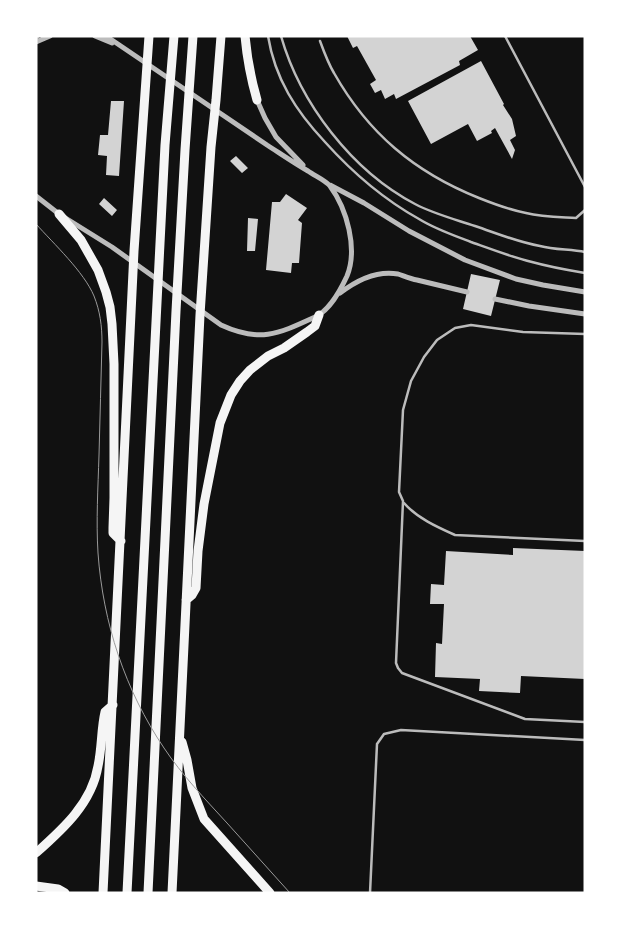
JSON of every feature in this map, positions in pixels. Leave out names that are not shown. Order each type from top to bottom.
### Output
[{"type":"highway","points":[[103,893],[134,251],[149,36]]},
{"type":"highway","points":[[127,893],[165,145],[174,36]]},
{"type":"highway","points":[[148,893],[178,273],[193,36]]},
{"type":"highway","points":[[172,893],[200,315],[211,147],[221,36]]},
{"type":"highway","points":[[246,36],[248,62],[257,100]]},
{"type":"highway","points":[[59,214],[81,240],[98,270],[110,307],[114,364],[113,533],[120,541]]},
{"type":"highway","points":[[186,600],[196,588],[198,551],[204,504],[220,423],[231,395],[250,370],[268,356],[284,348],[307,332],[314,326],[319,315]]},
{"type":"highway","points":[[36,853],[69,822],[88,795],[98,768],[105,712],[113,705]]},
{"type":"highway","points":[[179,734],[187,760],[192,788],[204,819],[270,893]]},
{"type":"highway","points":[[36,886],[58,889],[65,893]]},
{"type":"street","points":[[36,42],[50,36]]},
{"type":"street","points":[[95,36],[120,45]]},
{"type":"street","points":[[106,36],[308,171],[409,231],[465,260],[516,279],[585,292]]},
{"type":"street","points":[[112,36],[120,45]]},
{"type":"street","points":[[257,100],[276,137],[308,171]]},
{"type":"street","points":[[329,184],[340,201],[350,238],[351,255],[348,273],[337,296]]},
{"type":"street","points":[[36,196],[59,214],[112,247],[221,325],[250,335],[277,333],[319,315],[349,286],[373,275],[389,273],[401,275],[467,292]]},
{"type":"street","points":[[495,299],[585,314]]},
{"type":"lane","points":[[268,36],[270,49],[282,81],[302,116],[350,169],[373,188],[418,219],[447,233],[500,253],[585,273]]},
{"type":"lane","points":[[281,36],[286,54],[297,78],[323,121],[350,154],[395,192],[438,215],[515,240],[554,249],[584,252]]},
{"type":"lane","points":[[505,36],[585,187]]},
{"type":"lane","points":[[320,41],[334,72],[366,120],[384,140],[419,167],[466,193],[513,210],[543,216],[576,218],[585,210]]},
{"type":"lane","points":[[585,334],[524,332],[471,325],[454,328],[438,340],[424,357],[411,381],[403,410],[399,492],[409,508],[422,518],[442,530],[455,535],[585,541]]},
{"type":"lane","points":[[404,501],[396,658],[398,668],[402,672],[526,719],[585,722]]},
{"type":"lane","points":[[370,893],[377,744],[384,734],[401,730],[585,740]]},
{"type":"building","points":[[347,36],[470,36],[478,50],[459,61],[460,65],[396,99],[394,94],[385,99],[381,90],[375,93],[370,84],[376,80],[357,46],[353,48]]},
{"type":"building","points":[[481,61],[512,119],[516,136],[510,140],[515,150],[512,159],[495,128],[491,131],[492,133],[477,141],[468,124],[431,144],[408,101]]},
{"type":"building","points":[[111,101],[124,101],[119,176],[106,175],[107,156],[98,155],[100,135],[108,135]]},
{"type":"building","points":[[236,156],[248,168],[242,173],[230,161]]},
{"type":"building","points":[[286,194],[307,208],[298,220],[302,223],[299,263],[292,263],[291,273],[266,270],[272,202],[280,202]]},
{"type":"building","points":[[104,198],[117,210],[112,216],[99,204]]},
{"type":"building","points":[[248,218],[258,219],[255,251],[247,251]]},
{"type":"building","points":[[471,274],[500,280],[491,316],[463,309]]},
{"type":"building","points":[[513,548],[585,551],[585,679],[521,676],[520,693],[479,691],[480,679],[435,677],[436,643],[442,644],[444,604],[430,604],[431,584],[444,585],[446,551],[513,555]]},
{"type":"tram line","points":[[36,224],[83,277],[94,296],[99,313],[102,342],[97,504],[98,553],[105,605],[118,655],[127,679],[150,726],[178,768],[290,893]]}]
